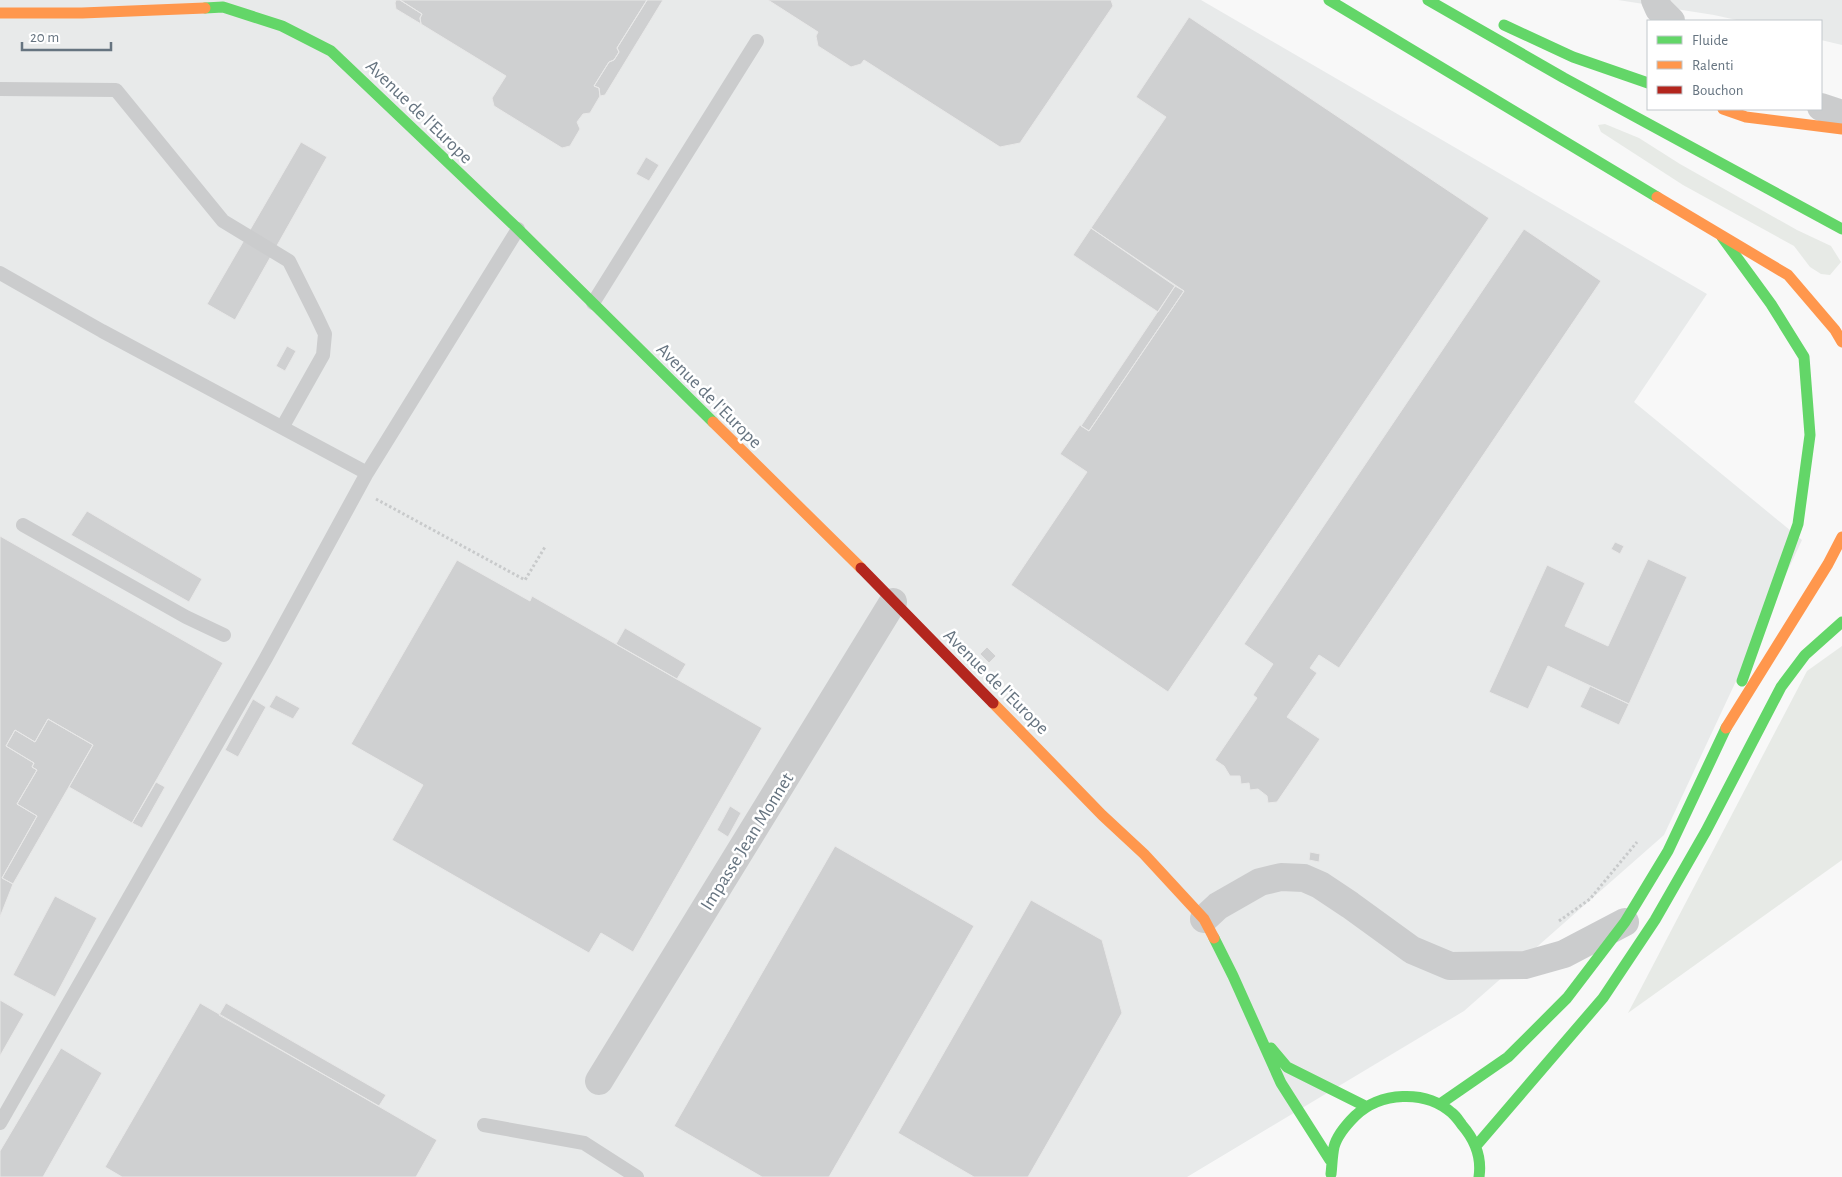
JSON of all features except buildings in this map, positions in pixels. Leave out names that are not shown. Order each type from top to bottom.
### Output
[{"type":"main road","points":[[1329,0],[1788,275],[1836,330],[1842,342]]},
{"type":"main road","points":[[1428,0],[1564,78],[1842,229]]},
{"type":"main road","name":"Avenue de l'Europe","points":[[0,13],[82,13],[223,7],[282,26],[331,51],[593,303],[1144,854],[1204,919],[1262,1037]]},
{"type":"main road","points":[[1493,20],[1573,57],[1647,83]]},
{"type":"main road","points":[[1725,110],[1746,117],[1842,129]]},
{"type":"main road","points":[[1440,1104],[1508,1057],[1567,998],[1624,922],[1668,851],[1724,732],[1798,524],[1810,435],[1804,357],[1771,304],[1722,236]]},
{"type":"main road","points":[[1724,732],[1842,538]]},
{"type":"main road","points":[[1476,1146],[1603,998],[1655,920],[1702,840],[1781,687],[1805,654],[1842,622]]},
{"type":"main road","points":[[1262,1037],[1287,1068],[1365,1106]]},
{"type":"main road","points":[[1262,1037],[1280,1083],[1330,1160]]},
{"type":"main road","points":[[1331,1177],[1330,1160],[1341,1129],[1365,1106],[1382,1098],[1402,1095],[1421,1097],[1440,1104],[1462,1121],[1476,1146],[1480,1170],[1479,1177]]},
{"type":"street","points":[[1655,0],[1658,8],[1670,20]]},
{"type":"street","points":[[1822,107],[1842,114]]},
{"type":"street","name":"Impasse Jean Monnet","points":[[599,1081],[894,602]]},
{"type":"street","points":[[1204,919],[1218,906],[1260,882],[1280,877],[1304,878],[1320,885],[1412,950],[1450,966],[1525,965],[1564,954],[1624,922]]},
{"type":"lane","points":[[593,303],[757,41]]},
{"type":"lane","points":[[0,89],[116,90],[223,220],[289,261],[325,334],[323,355],[283,426]]},
{"type":"lane","points":[[0,1123],[266,658],[367,473],[518,229]]},
{"type":"lane","points":[[0,273],[110,335],[283,426],[367,473]]},
{"type":"lane","points":[[23,525],[186,617],[224,635]]},
{"type":"lane","points":[[484,1124],[584,1142],[637,1177]]},
{"type":"path","points":[[358,489],[525,580],[545,547]]},
{"type":"path","points":[[1558,922],[1590,899],[1638,841]]},
{"type":"shaded area","points":[[0,0],[1201,0],[1707,294],[1634,402],[1802,540],[1664,835],[1464,1011],[1187,1177],[0,1177]]},
{"type":"shaded area","points":[[1618,0],[1842,0],[1842,45],[1822,40],[1822,20],[1736,20]]},
{"type":"shaded area","points":[[1605,124],[1639,138],[1680,164],[1797,230],[1831,246],[1841,262],[1830,275],[1821,274],[1810,267],[1794,246],[1683,185],[1601,132],[1598,125]]},
{"type":"shaded area","points":[[1842,646],[1842,860],[1628,1013],[1807,671]]},
{"type":"traffic: fast","points":[[1329,0],[1657,197]]},
{"type":"traffic: fast","points":[[1428,0],[1564,78],[1842,229]]},
{"type":"traffic: fast","points":[[205,8],[223,7],[282,26],[331,51],[518,229],[713,422]]},
{"type":"traffic: fast","points":[[1504,25],[1573,57],[1647,83]]},
{"type":"traffic: fast","points":[[1722,237],[1771,304],[1804,357],[1810,435],[1798,524],[1742,681]]},
{"type":"traffic: fast","points":[[1476,1146],[1603,998],[1655,920],[1706,831],[1781,687],[1805,655],[1842,622]]},
{"type":"traffic: fast","points":[[1440,1104],[1508,1057],[1567,998],[1625,922],[1668,851],[1726,728]]},
{"type":"traffic: fast","points":[[1214,938],[1281,1083],[1330,1160]]},
{"type":"traffic: fast","points":[[1271,1048],[1287,1067],[1365,1106]]},
{"type":"traffic: fast","points":[[1331,1174],[1335,1143],[1348,1123],[1365,1108],[1377,1102],[1403,1096],[1429,1100],[1441,1105],[1455,1116],[1471,1137],[1476,1149],[1480,1170],[1479,1177]]},
{"type":"traffic: slow","points":[[0,13],[82,13],[205,8]]},
{"type":"traffic: slow","points":[[1726,110],[1746,117],[1842,129]]},
{"type":"traffic: slow","points":[[1657,197],[1788,275],[1835,330],[1842,342]]},
{"type":"traffic: slow","points":[[713,422],[861,568]]},
{"type":"traffic: slow","points":[[1726,728],[1828,564],[1842,537]]},
{"type":"traffic: slow","points":[[993,703],[1102,815],[1144,854],[1204,919],[1214,938]]},
{"type":"traffic: jam","points":[[861,568],[993,703]]}]
